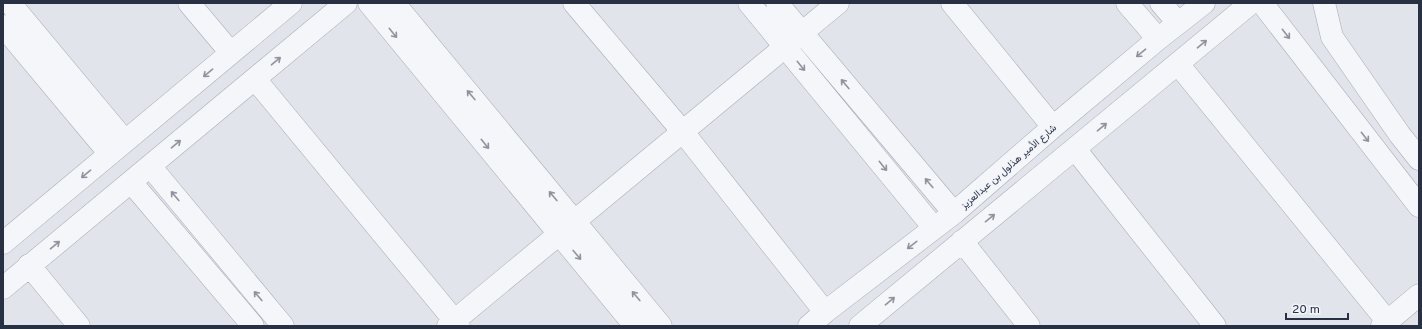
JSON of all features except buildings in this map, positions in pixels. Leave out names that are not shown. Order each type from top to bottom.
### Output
[{"type":"street","points":[[10,3],[118,148]]},
{"type":"street","points":[[189,3],[231,53]]},
{"type":"street","points":[[3,242],[292,3]]},
{"type":"street","points":[[3,288],[346,3]]},
{"type":"street","points":[[369,3],[567,228],[661,326]]},
{"type":"street","points":[[394,3],[567,228],[635,326]]},
{"type":"street","points":[[574,3],[683,132],[825,312]]},
{"type":"street","points":[[749,3],[934,228]]},
{"type":"street","points":[[777,3],[954,213]]},
{"type":"street","points":[[255,78],[454,324],[838,3]]},
{"type":"street","points":[[952,3],[1053,127]]},
{"type":"street","points":[[1127,3],[1158,39]]},
{"type":"street","points":[[1161,3],[1178,23]]},
{"type":"street","name":"شارع الأمير هذلول بن عبدالعزيز","points":[[808,326],[954,213],[1053,127],[1158,39],[1204,3]]},
{"type":"street","points":[[860,326],[1251,3]]},
{"type":"street","points":[[1262,3],[1419,206]]},
{"type":"street","points":[[1324,3],[1332,37],[1419,159]]},
{"type":"street","points":[[3,26],[118,148]]},
{"type":"street","points":[[1178,64],[1385,324],[1419,295]]},
{"type":"street","points":[[1075,149],[1215,326]]},
{"type":"street","points":[[150,166],[283,326]]},
{"type":"street","points":[[131,182],[252,326]]},
{"type":"street","points":[[962,241],[1029,326]]},
{"type":"street","points":[[30,266],[79,326]]}]
